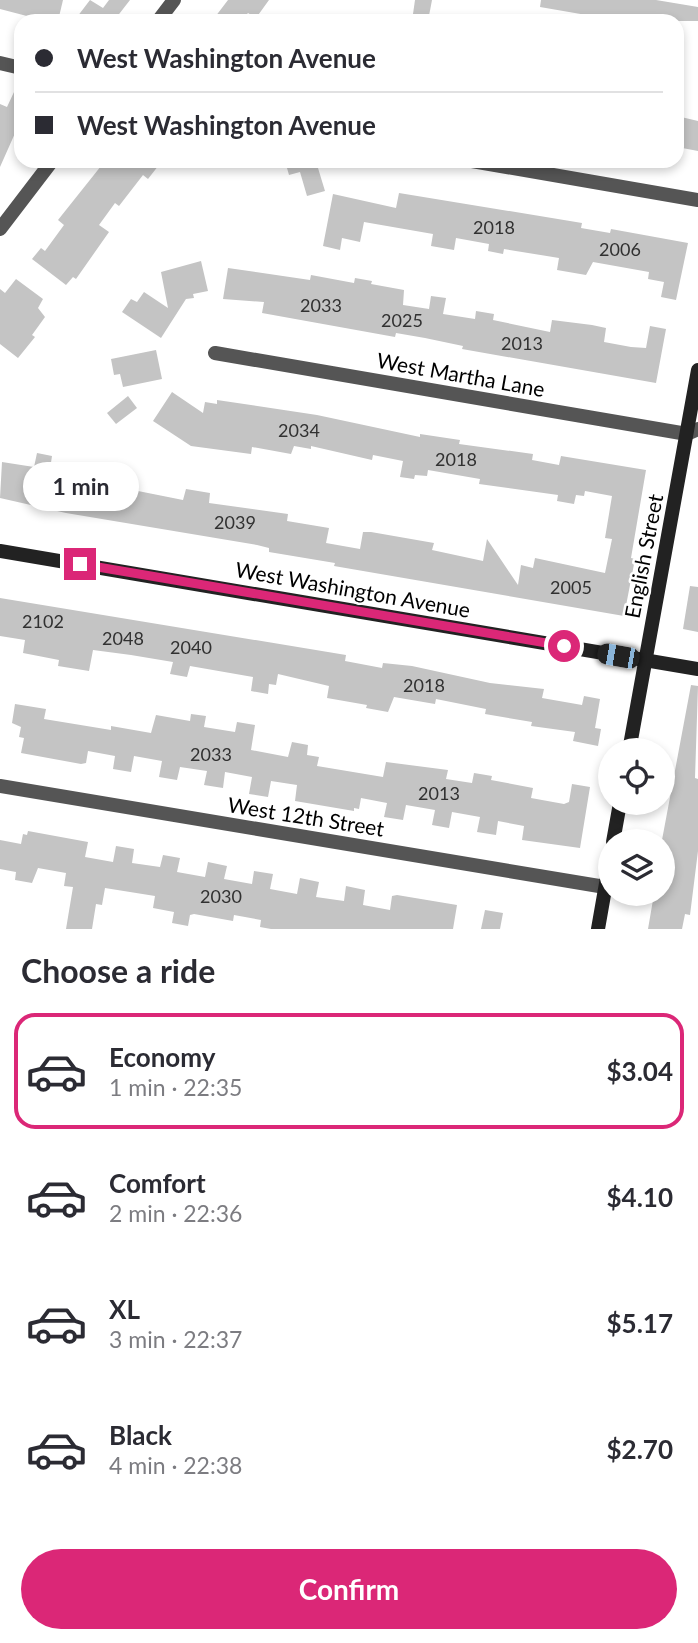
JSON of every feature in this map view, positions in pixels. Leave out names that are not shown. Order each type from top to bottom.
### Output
[{"type":"street","points":[[163,14],[174,0]]},
{"type":"street","points":[[0,229],[47,168]]},
{"type":"street","points":[[512,168],[698,200]]},
{"type":"street","name":"West Martha Lane","points":[[215,353],[692,432]]},
{"type":"street","name":"English Street","points":[[631,738],[644,660],[692,432],[698,370]]},
{"type":"street","name":"West Washington Avenue","points":[[0,551],[698,669]]},
{"type":"street","name":"West 12th Street","points":[[0,786],[598,886]]},
{"type":"street","points":[[598,929],[602,906]]},
{"type":"building","points":[[0,0],[63,0],[60,14],[19,14],[0,9]]},
{"type":"building","points":[[90,0],[103,8],[109,0],[130,0],[119,14],[79,14]]},
{"type":"building","points":[[228,0],[269,0],[259,14],[217,14]]},
{"type":"building","points":[[415,0],[432,0],[429,14],[413,14]]},
{"type":"building","points":[[541,0],[656,0],[698,7],[698,21],[684,21],[684,14],[581,14],[540,7]]},
{"type":"building","points":[[14,92],[14,136],[0,167],[0,104],[7,107]]},
{"type":"building","points":[[684,118],[698,121],[698,151],[684,148]]},
{"type":"building","points":[[99,168],[157,168],[148,179],[143,175],[119,206],[115,203],[99,225],[109,232],[76,279],[73,277],[66,285],[32,259],[41,248],[45,251],[64,225],[58,220]]},
{"type":"building","points":[[287,168],[318,168],[325,191],[307,196],[300,172],[289,175]]},
{"type":"building","points":[[399,193],[582,223],[581,228],[610,233],[611,229],[688,243],[676,300],[661,297],[664,282],[648,279],[649,272],[593,262],[586,275],[557,270],[559,258],[504,249],[503,254],[488,251],[489,244],[456,238],[454,250],[431,246],[433,234],[364,222],[360,242],[342,238],[340,250],[323,246],[333,194],[396,208]]},
{"type":"building","points":[[201,261],[208,291],[193,294],[194,298],[186,299],[161,338],[122,312],[131,299],[137,302],[144,292],[168,308],[161,272]]},
{"type":"building","points":[[228,268],[310,280],[311,275],[354,283],[355,278],[372,281],[371,284],[404,290],[403,305],[429,309],[431,296],[446,298],[443,314],[475,319],[476,311],[494,314],[493,320],[550,332],[552,320],[592,325],[606,328],[604,342],[631,347],[646,348],[650,326],[666,329],[656,383],[462,349],[463,346],[425,338],[396,333],[395,337],[262,313],[264,302],[223,299]]},
{"type":"building","points":[[16,279],[43,299],[38,308],[45,317],[32,335],[35,337],[18,358],[0,344],[0,289],[5,293]]},
{"type":"building","points":[[156,350],[162,379],[123,387],[120,374],[114,375],[111,359]]},
{"type":"building","points":[[172,392],[203,413],[205,402],[217,404],[217,400],[317,415],[420,437],[420,434],[460,440],[459,444],[533,454],[532,460],[559,465],[561,456],[646,470],[631,558],[635,559],[624,616],[334,566],[335,563],[269,552],[269,548],[257,545],[66,513],[0,498],[2,462],[34,467],[37,453],[52,456],[50,469],[104,474],[103,478],[134,483],[133,490],[183,500],[186,489],[210,493],[209,503],[288,514],[287,521],[329,528],[326,543],[360,549],[363,532],[371,532],[434,543],[432,550],[483,561],[487,539],[518,585],[521,565],[533,568],[535,558],[605,573],[612,539],[605,538],[612,496],[585,491],[584,496],[576,495],[574,504],[557,501],[558,495],[479,484],[480,479],[428,470],[427,476],[415,475],[414,479],[400,477],[403,461],[373,455],[372,460],[311,446],[311,449],[294,446],[291,454],[252,447],[251,454],[191,446],[153,421]]},
{"type":"building","points":[[128,396],[137,408],[116,424],[107,413]]},
{"type":"building","points":[[690,586],[698,587],[698,632],[683,629]]},
{"type":"building","points":[[0,598],[346,655],[345,661],[382,668],[383,663],[412,666],[490,683],[544,689],[542,698],[582,705],[584,696],[600,699],[595,728],[601,729],[598,746],[573,741],[575,732],[531,726],[532,722],[485,714],[486,709],[436,699],[435,704],[394,697],[388,712],[366,708],[367,705],[327,698],[329,686],[278,674],[276,685],[269,684],[268,694],[251,691],[253,677],[190,666],[187,677],[170,674],[173,662],[93,650],[89,671],[58,666],[59,660],[23,653],[25,640],[0,636]]},
{"type":"building","points":[[691,685],[698,686],[695,778],[698,779],[698,851],[690,915],[685,914],[682,929],[648,929],[652,906],[675,906],[675,829],[664,829],[667,815],[675,815],[675,771]]},
{"type":"building","points":[[15,704],[46,709],[44,719],[111,730],[111,726],[151,733],[156,715],[190,721],[191,714],[206,716],[204,727],[235,732],[237,722],[255,725],[251,750],[288,757],[292,742],[308,745],[307,755],[319,757],[317,766],[383,777],[386,762],[448,770],[446,779],[472,783],[474,773],[492,776],[491,780],[533,788],[531,798],[564,804],[569,802],[572,784],[590,787],[580,848],[522,840],[524,826],[498,821],[496,835],[477,832],[480,817],[452,812],[449,828],[432,825],[435,810],[406,805],[403,820],[384,817],[387,803],[361,798],[359,809],[354,808],[354,811],[295,801],[297,785],[271,781],[268,797],[249,794],[252,777],[225,772],[223,788],[204,785],[207,771],[180,767],[177,780],[159,777],[162,761],[134,756],[131,772],[113,769],[115,756],[88,751],[86,763],[81,764],[21,753],[24,738],[19,737],[21,727],[12,723]]},
{"type":"building","points":[[28,831],[88,842],[85,857],[113,862],[116,846],[134,849],[132,863],[160,867],[163,855],[180,858],[177,872],[205,877],[208,862],[227,866],[224,879],[252,884],[254,871],[273,874],[270,889],[297,894],[300,878],[319,882],[316,897],[344,901],[346,886],[365,890],[363,905],[390,910],[392,896],[397,895],[457,905],[453,929],[271,929],[260,927],[261,920],[234,915],[233,921],[194,914],[190,915],[188,926],[172,923],[174,912],[153,908],[155,896],[105,888],[102,905],[96,904],[92,929],[66,929],[73,887],[64,886],[66,873],[38,868],[32,883],[15,880],[16,872],[0,869],[0,840],[21,844],[23,834],[27,835]]},
{"type":"building","points":[[485,910],[503,913],[500,929],[481,929]]},
{"type":"route","points":[[80,564],[564,646]]}]
